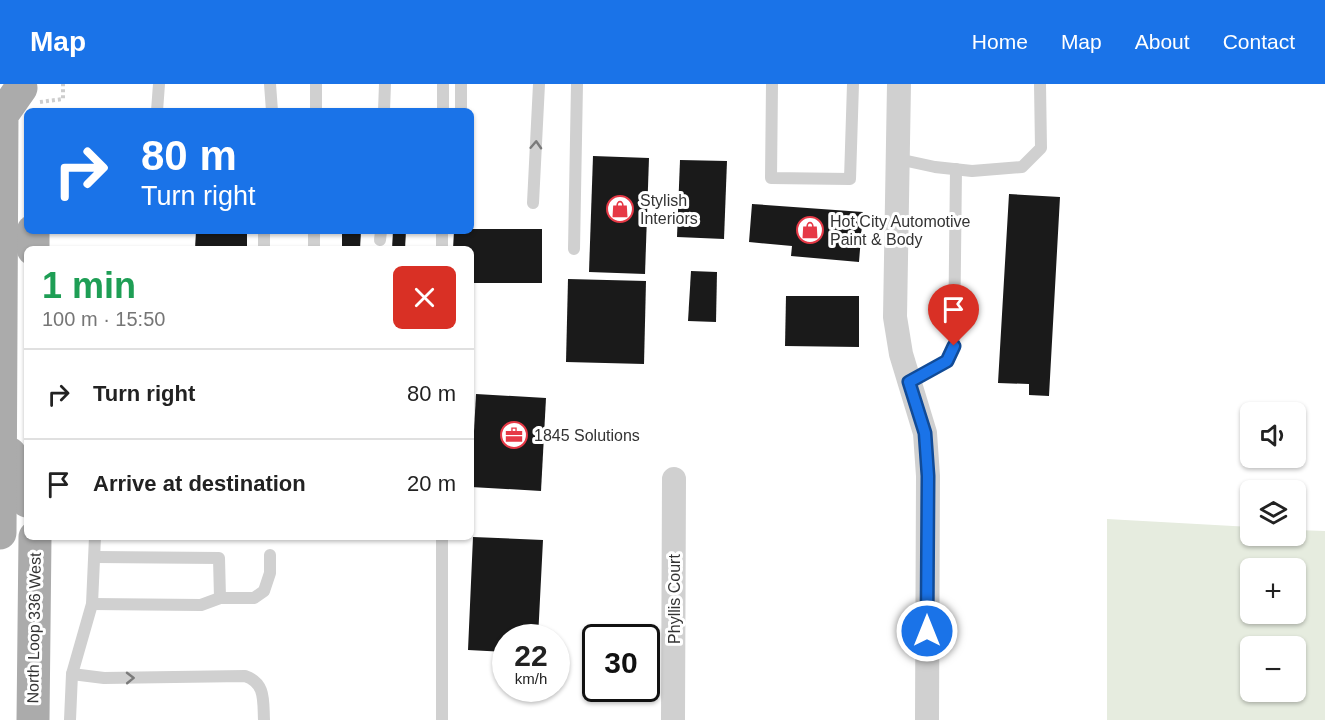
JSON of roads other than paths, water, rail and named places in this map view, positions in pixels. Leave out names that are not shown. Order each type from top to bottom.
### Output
[{"type":"main road","points":[[0,533],[2,116],[24,94]]},
{"type":"main road","points":[[0,437],[17,468],[18,486],[24,496]]},
{"type":"main road","points":[[0,527],[10,531],[18,541],[18,635],[34,661]]},
{"type":"main road","name":"North Loop 336 West","points":[[33,720],[35,540]]},
{"type":"street","points":[[899,84],[895,318],[901,354],[925,433],[928,476],[927,720]]},
{"type":"street","name":"Phyllis Court","points":[[673,720],[674,479]]},
{"type":"lane","points":[[157,108],[159,84]]},
{"type":"lane","points":[[270,84],[272,108]]},
{"type":"lane","points":[[316,84],[316,108]]},
{"type":"lane","points":[[384,108],[385,84]]},
{"type":"lane","points":[[442,84],[442,108]]},
{"type":"lane","points":[[461,108],[462,84]]},
{"type":"lane","points":[[533,203],[539,84]]},
{"type":"lane","points":[[574,249],[577,84]]},
{"type":"lane","points":[[772,84],[771,178],[850,179],[853,84]]},
{"type":"lane","points":[[898,159],[956,169],[1022,167],[1041,148],[1040,84]]},
{"type":"lane","points":[[909,382],[947,361],[954,346],[956,169]]},
{"type":"lane","points":[[70,720],[72,674],[92,604],[95,540]]},
{"type":"lane","points":[[442,540],[442,720]]},
{"type":"lane","points":[[92,604],[201,605],[220,598],[254,598],[264,591],[270,573],[270,555]]},
{"type":"lane","points":[[96,557],[219,558],[220,598]]},
{"type":"lane","points":[[72,674],[104,678],[245,676],[255,679],[262,688],[264,720]]},
{"type":"place","name":"Stylish Interiors","points":[[620,209]]},
{"type":"place","name":"Hot City Automotive Paint & Body","points":[[810,230]]},
{"type":"place","name":"1845 Solutions","points":[[514,435]]}]
